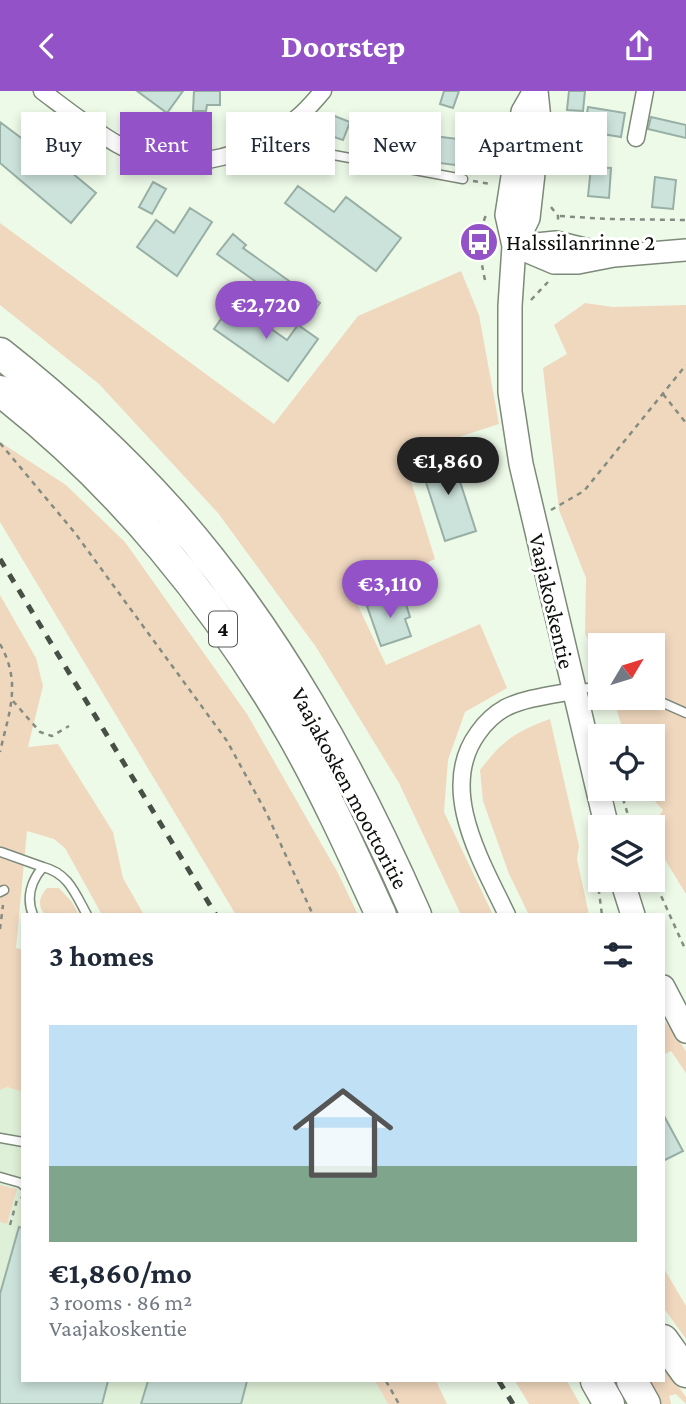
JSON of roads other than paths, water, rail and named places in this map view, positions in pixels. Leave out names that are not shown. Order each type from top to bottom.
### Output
[{"type":"highway","name":"Vaajakosken moottoritie","points":[[0,353],[40,385],[130,469],[212,561],[252,615],[331,741],[367,809],[415,913]]},
{"type":"highway","name":"Vaajakosken moottoritie","points":[[0,391],[24,409],[111,491],[208,607],[292,734],[320,786],[380,913]]},
{"type":"highway","points":[[665,1343],[686,1372]]},
{"type":"highway","points":[[597,1382],[609,1404]]},
{"type":"highway","points":[[633,1382],[645,1404]]},
{"type":"main road","name":"Vaajakoskentie","points":[[535,91],[523,112],[507,215],[514,246],[510,306],[514,427],[604,815]]},
{"type":"main road","name":"Vaajakoskentie","points":[[514,246],[528,218],[539,120],[535,91]]},
{"type":"main road","points":[[626,892],[632,913]]},
{"type":"main road","points":[[665,991],[686,1031]]},
{"type":"street","points":[[42,91],[118,145],[158,159],[198,162],[226,157]]},
{"type":"street","points":[[304,112],[323,91]]},
{"type":"street","points":[[636,138],[645,91]]},
{"type":"street","points":[[514,246],[556,242],[614,256]]},
{"type":"street","points":[[514,246],[554,263],[578,263],[614,256],[686,250]]},
{"type":"street","points":[[506,913],[474,845],[466,819],[462,795],[465,758],[472,741],[490,718],[506,708],[573,691]]},
{"type":"lane","points":[[335,155],[463,179]]},
{"type":"lane","points":[[573,691],[588,688]]},
{"type":"lane","points":[[665,704],[686,713]]},
{"type":"lane","points":[[1,852],[58,871],[75,892],[86,913]]},
{"type":"lane","points":[[33,913],[31,886],[43,867]]},
{"type":"lane","points":[[3,1138],[21,1142]]},
{"type":"lane","points":[[0,1177],[21,1184]]},
{"type":"railway","points":[[0,559],[215,913]]},
{"type":"railway","points":[[500,1382],[513,1404]]},
{"type":"place","name":"Halssilanrinne 2","points":[[479,242]]}]
